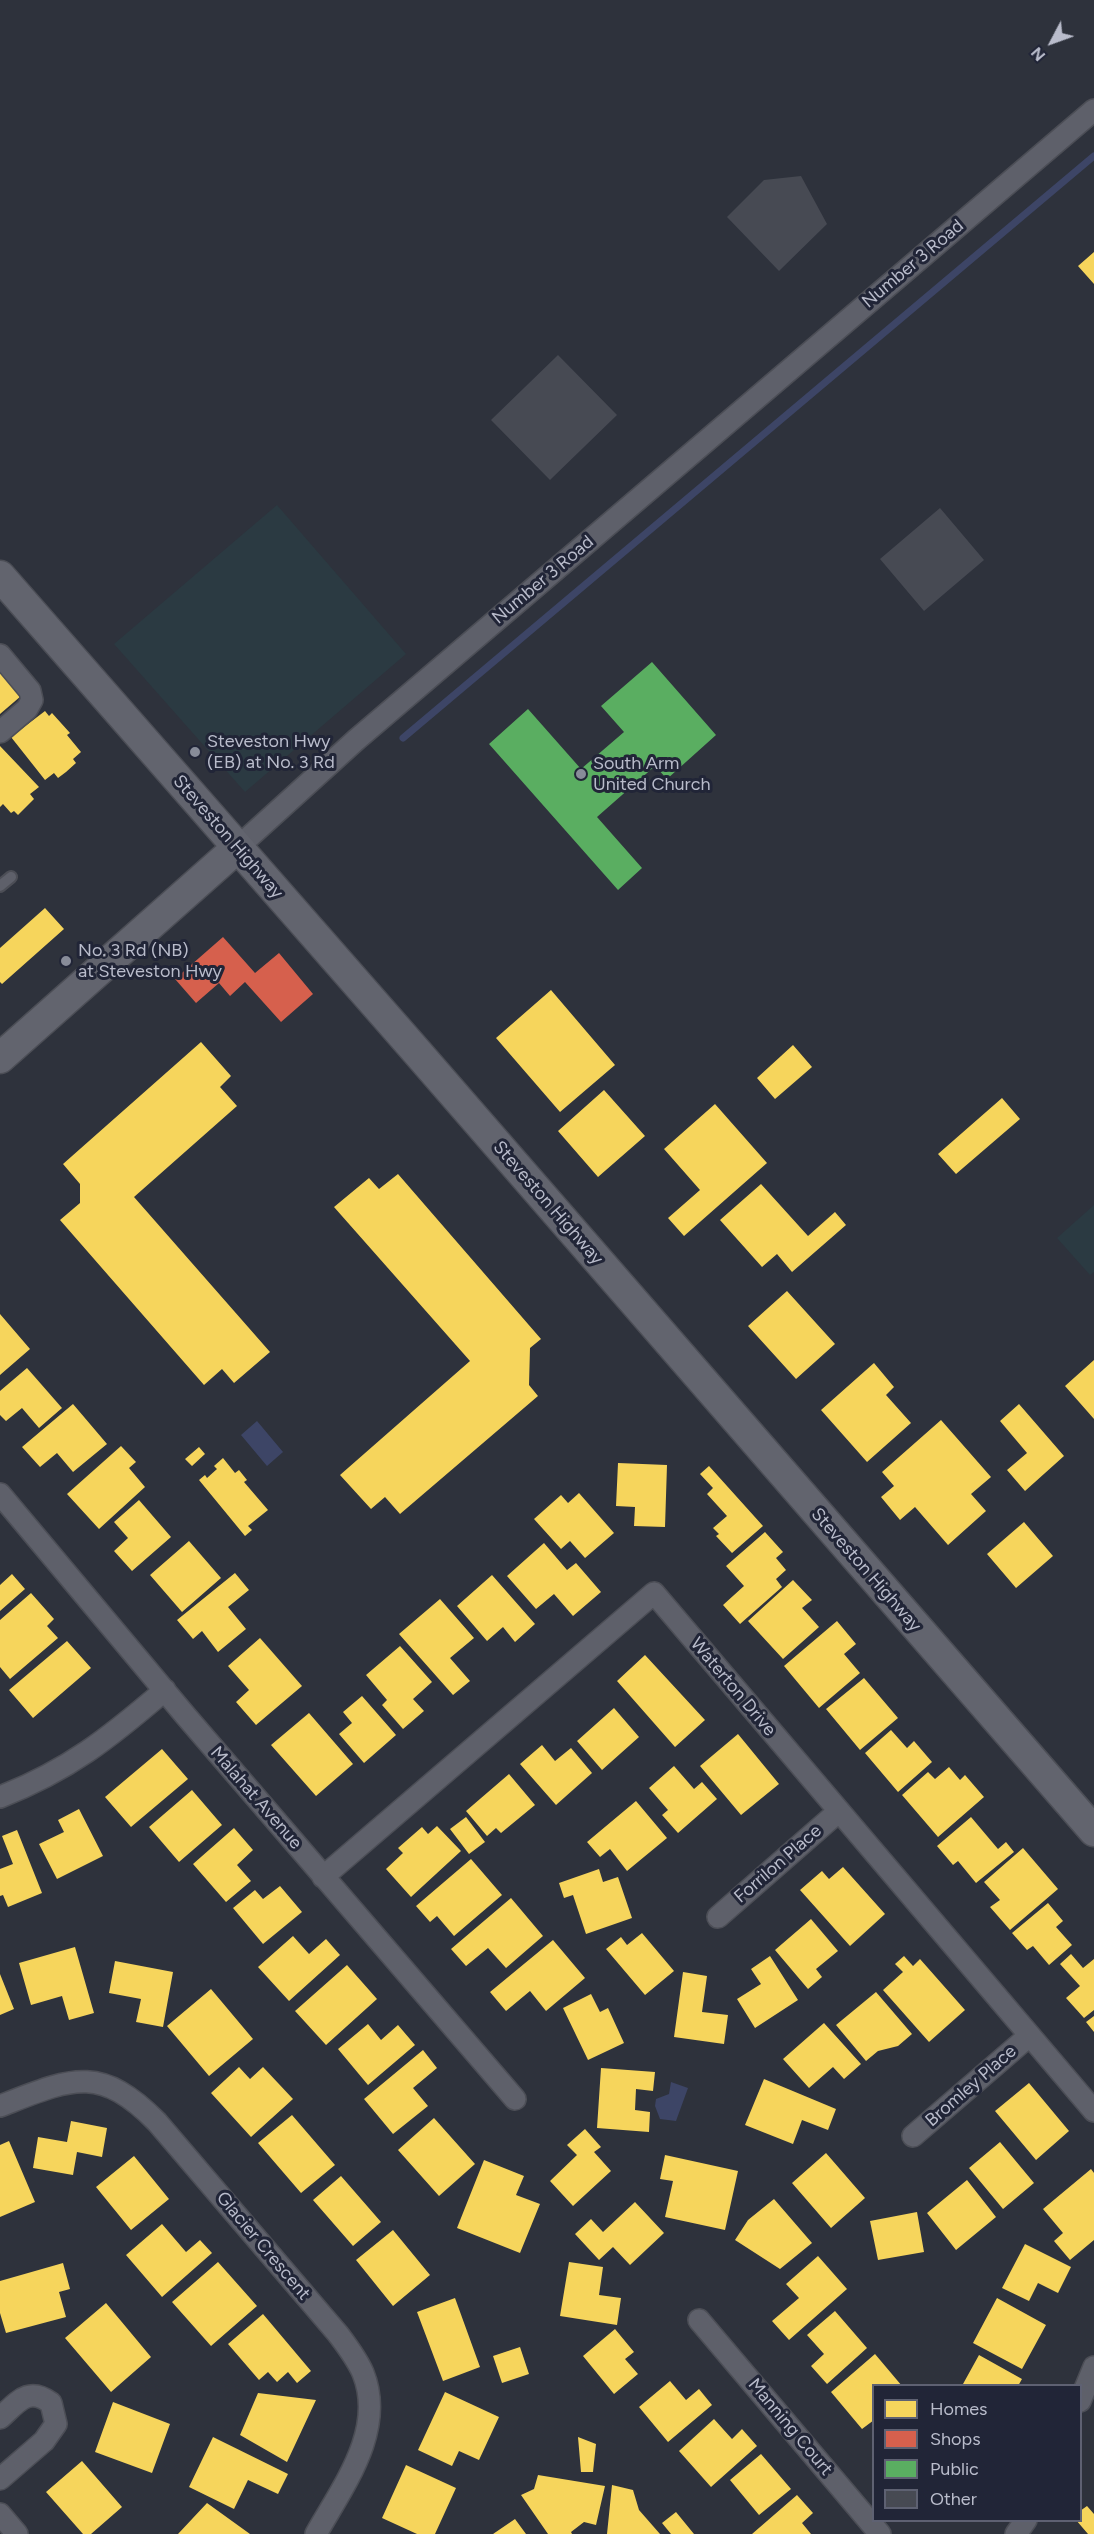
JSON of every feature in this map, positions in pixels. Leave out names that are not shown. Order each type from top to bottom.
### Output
[{"type":"main road","name":"Steveston Highway","points":[[0,576],[1092,1825]]},
{"type":"main road","name":"Number 3 Road","points":[[0,1058],[237,848]]},
{"type":"street","name":"Number 3 Road","points":[[237,848],[356,740],[1094,110]]},
{"type":"street","points":[[0,655],[30,691],[32,700],[27,708],[0,732]]},
{"type":"street","name":"Malahat Avenue","points":[[0,1494],[515,2099]]},
{"type":"street","name":"Waterton Drive","points":[[323,1876],[654,1593],[1094,2111]]},
{"type":"street","points":[[0,1797],[28,1786],[88,1753],[114,1735],[165,1690]]},
{"type":"street","name":"Forrilon Place","points":[[718,1917],[838,1812]]},
{"type":"street","name":"Bromley Place","points":[[913,2136],[1029,2036]]},
{"type":"street","name":"Glacier Crescent","points":[[0,2106],[49,2088],[85,2081],[105,2084],[130,2097],[157,2122],[351,2352],[362,2372],[368,2391],[369,2423],[357,2460],[316,2534]]},
{"type":"street","name":"Manning Court","points":[[699,2320],[880,2534]]},
{"type":"street","points":[[1082,2396],[1094,2367]]},
{"type":"street","points":[[0,2418],[24,2398],[33,2394],[51,2403],[56,2415],[56,2424],[44,2441],[0,2479]]},
{"type":"street","points":[[0,2514],[17,2534]]},
{"type":"lane","points":[[0,886],[11,877]]},
{"type":"shaded area","points":[[277,505],[406,654],[245,792],[114,644]]},
{"type":"shaded area","points":[[1094,1205],[1094,1272],[1090,1275],[1057,1238]]},
{"type":"water","points":[[257,1421],[283,1452],[267,1466],[241,1435]]},
{"type":"water","points":[[671,2082],[688,2088],[676,2121],[660,2119],[655,2106],[656,2099],[669,2094]]},
{"type":"building: Homes","points":[[1094,252],[1094,284],[1078,266]]},
{"type":"building: Homes","points":[[0,671],[21,696],[0,714]]},
{"type":"building: Homes","points":[[45,711],[49,716],[52,713],[70,733],[67,735],[81,752],[73,759],[76,763],[66,772],[58,778],[54,773],[45,780],[11,737]]},
{"type":"building: Homes","points":[[0,746],[39,787],[30,794],[34,799],[18,815],[14,811],[11,813],[3,804],[0,807]]},
{"type":"building: Homes","points":[[45,908],[64,929],[2,984],[0,982],[0,948]]},
{"type":"building: Homes","points":[[551,990],[615,1065],[560,1112],[496,1038]]},
{"type":"building: Homes","points":[[201,1042],[231,1076],[220,1087],[237,1106],[134,1197],[270,1352],[234,1383],[222,1369],[204,1385],[60,1220],[80,1203],[80,1184],[63,1164]]},
{"type":"building: Homes","points":[[793,1045],[812,1067],[775,1099],[757,1078]]},
{"type":"building: Homes","points":[[604,1090],[645,1136],[598,1177],[558,1131]]},
{"type":"building: Homes","points":[[1002,1098],[1020,1119],[956,1174],[938,1154]]},
{"type":"building: Homes","points":[[715,1104],[767,1163],[684,1236],[668,1218],[700,1190],[664,1149]]},
{"type":"building: Homes","points":[[398,1174],[541,1339],[530,1348],[529,1385],[538,1396],[400,1514],[385,1497],[371,1509],[340,1475],[470,1361],[334,1207],[369,1178],[379,1189]]},
{"type":"building: Homes","points":[[761,1184],[808,1236],[835,1212],[846,1225],[792,1272],[777,1254],[762,1267],[720,1220]]},
{"type":"building: Homes","points":[[787,1291],[835,1344],[796,1379],[748,1326]]},
{"type":"building: Homes","points":[[0,1314],[30,1349],[0,1375]]},
{"type":"building: Homes","points":[[1094,1360],[1094,1419],[1065,1386]]},
{"type":"building: Homes","points":[[874,1363],[894,1387],[886,1395],[911,1423],[867,1462],[821,1410]]},
{"type":"building: Homes","points":[[27,1368],[62,1408],[39,1428],[22,1408],[6,1421],[0,1415],[0,1391]]},
{"type":"building: Homes","points":[[73,1404],[107,1444],[73,1472],[57,1453],[40,1467],[22,1447]]},
{"type":"building: Homes","points":[[1019,1404],[1064,1456],[1025,1491],[1007,1470],[1027,1453],[1000,1421]]},
{"type":"building: Homes","points":[[941,1420],[991,1477],[971,1494],[986,1511],[948,1545],[915,1507],[900,1520],[881,1497],[894,1486],[882,1472]]},
{"type":"building: Homes","points":[[121,1446],[136,1462],[129,1468],[145,1487],[99,1529],[67,1494]]},
{"type":"building: Homes","points":[[199,1447],[205,1454],[192,1466],[185,1459]]},
{"type":"building: Homes","points":[[223,1458],[235,1473],[239,1470],[247,1480],[244,1482],[268,1510],[248,1526],[252,1530],[245,1536],[199,1480],[205,1475],[207,1478],[217,1469],[214,1466]]},
{"type":"building: Homes","points":[[618,1463],[667,1465],[665,1527],[634,1526],[635,1507],[616,1506]]},
{"type":"building: Homes","points":[[709,1466],[763,1526],[732,1553],[716,1536],[719,1534],[713,1528],[727,1516],[707,1494],[713,1488],[700,1474]]},
{"type":"building: Homes","points":[[579,1493],[614,1533],[585,1558],[570,1541],[561,1549],[534,1519],[561,1495],[568,1503]]},
{"type":"building: Homes","points":[[139,1500],[171,1537],[132,1571],[114,1551],[128,1538],[114,1522]]},
{"type":"building: Homes","points":[[1024,1522],[1053,1556],[1016,1588],[987,1554]]},
{"type":"building: Homes","points":[[765,1532],[783,1552],[776,1558],[786,1570],[776,1579],[782,1587],[740,1624],[723,1605],[744,1586],[726,1566]]},
{"type":"building: Homes","points":[[189,1541],[221,1578],[182,1612],[150,1575]]},
{"type":"building: Homes","points":[[544,1543],[567,1570],[576,1563],[601,1592],[573,1616],[554,1594],[536,1609],[507,1576]]},
{"type":"building: Homes","points":[[235,1573],[249,1590],[228,1607],[246,1629],[218,1652],[202,1631],[193,1639],[177,1620]]},
{"type":"building: Homes","points":[[12,1574],[25,1589],[0,1611],[0,1585]]},
{"type":"building: Homes","points":[[492,1575],[535,1624],[515,1642],[503,1627],[487,1641],[457,1606]]},
{"type":"building: Homes","points":[[793,1580],[812,1600],[802,1608],[819,1627],[783,1659],[748,1621]]},
{"type":"building: Homes","points":[[31,1593],[54,1619],[47,1626],[58,1638],[10,1679],[0,1667],[0,1620]]},
{"type":"building: Homes","points":[[440,1599],[474,1638],[450,1658],[470,1681],[453,1695],[399,1634]]},
{"type":"building: Homes","points":[[837,1621],[856,1644],[844,1654],[860,1673],[819,1708],[784,1666]]},
{"type":"building: Homes","points":[[260,1638],[302,1686],[256,1725],[236,1702],[249,1690],[228,1666]]},
{"type":"building: Homes","points":[[67,1641],[91,1668],[33,1718],[9,1690]]},
{"type":"building: Homes","points":[[400,1646],[432,1682],[413,1699],[424,1711],[403,1729],[382,1705],[387,1700],[366,1675]]},
{"type":"building: Homes","points":[[645,1655],[705,1720],[675,1747],[617,1681]]},
{"type":"building: Homes","points":[[864,1678],[898,1718],[860,1750],[826,1709]]},
{"type":"building: Homes","points":[[362,1696],[396,1735],[364,1763],[339,1734],[352,1723],[343,1712]]},
{"type":"building: Homes","points":[[614,1708],[639,1737],[602,1770],[577,1741]]},
{"type":"building: Homes","points":[[309,1713],[353,1764],[316,1796],[271,1745]]},
{"type":"building: Homes","points":[[891,1730],[907,1748],[914,1741],[932,1762],[898,1792],[865,1753]]},
{"type":"building: Homes","points":[[738,1734],[779,1784],[741,1815],[700,1766]]},
{"type":"building: Homes","points":[[542,1745],[555,1761],[571,1748],[592,1773],[556,1805],[520,1764]]},
{"type":"building: Homes","points":[[162,1749],[188,1779],[131,1827],[105,1797]]},
{"type":"building: Homes","points":[[674,1766],[694,1789],[702,1782],[717,1799],[678,1833],[662,1815],[668,1810],[649,1788]]},
{"type":"building: Homes","points":[[949,1767],[960,1780],[965,1775],[984,1797],[938,1837],[902,1795],[928,1772],[935,1779]]},
{"type":"building: Homes","points":[[509,1774],[535,1805],[501,1833],[496,1828],[487,1836],[466,1811]]},
{"type":"building: Homes","points":[[192,1790],[222,1825],[179,1862],[149,1827]]},
{"type":"building: Homes","points":[[636,1801],[667,1838],[627,1871],[610,1849],[600,1857],[587,1842]]},
{"type":"building: Homes","points":[[79,1809],[103,1856],[57,1879],[39,1844],[64,1832],[58,1820]]},
{"type":"building: Homes","points":[[466,1817],[485,1842],[469,1854],[450,1829]]},
{"type":"building: Homes","points":[[971,1817],[998,1849],[1006,1842],[1014,1852],[976,1883],[958,1861],[953,1865],[937,1846]]},
{"type":"building: Homes","points":[[437,1826],[461,1851],[411,1897],[386,1869],[403,1853],[398,1848],[422,1827],[428,1834]]},
{"type":"building: Homes","points":[[234,1828],[253,1850],[237,1865],[251,1881],[226,1902],[193,1864]]},
{"type":"building: Homes","points":[[17,1830],[42,1893],[8,1907],[3,1895],[0,1896],[0,1869],[13,1864],[2,1836]]},
{"type":"building: Homes","points":[[1023,1848],[1058,1889],[1010,1930],[990,1907],[1000,1900],[984,1882]]},
{"type":"building: Homes","points":[[471,1859],[502,1895],[454,1936],[437,1916],[430,1922],[416,1906]]},
{"type":"building: Homes","points":[[843,1867],[885,1914],[850,1946],[800,1890],[822,1871],[829,1879]]},
{"type":"building: Homes","points":[[599,1869],[603,1882],[618,1877],[632,1918],[586,1934],[573,1895],[564,1898],[559,1883]]},
{"type":"building: Homes","points":[[280,1886],[302,1912],[263,1944],[233,1908],[255,1890],[263,1899]]},
{"type":"building: Homes","points":[[511,1898],[543,1936],[506,1968],[488,1948],[466,1966],[451,1949]]},
{"type":"building: Homes","points":[[1048,1903],[1063,1921],[1056,1927],[1072,1945],[1049,1965],[1033,1946],[1027,1950],[1012,1933]]},
{"type":"building: Homes","points":[[811,1919],[838,1951],[816,1969],[822,1977],[808,1989],[775,1950]]},
{"type":"building: Homes","points":[[642,1933],[674,1971],[645,1995],[606,1949],[621,1937],[627,1945]]},
{"type":"building: Homes","points":[[293,1936],[309,1954],[326,1939],[340,1955],[289,2001],[258,1967]]},
{"type":"building: Homes","points":[[553,1940],[585,1978],[546,2011],[530,1991],[506,2011],[490,1992]]},
{"type":"building: Homes","points":[[75,1947],[94,2013],[69,2020],[62,1996],[31,2005],[19,1963]]},
{"type":"building: Homes","points":[[1071,1954],[1083,1968],[1094,1959],[1094,2010],[1084,2018],[1066,1998],[1080,1986],[1060,1964]]},
{"type":"building: Homes","points":[[770,1956],[798,2000],[755,2028],[737,1999],[761,1984],[751,1969]]},
{"type":"building: Homes","points":[[904,1956],[913,1966],[920,1959],[965,2010],[929,2042],[883,1990],[903,1972],[895,1964]]},
{"type":"building: Homes","points":[[115,1961],[173,1972],[163,2027],[136,2022],[141,1999],[109,1993]]},
{"type":"building: Homes","points":[[347,1965],[377,1999],[326,2045],[295,2011]]},
{"type":"building: Homes","points":[[683,1972],[707,1976],[702,2012],[728,2015],[724,2044],[674,2037]]},
{"type":"building: Homes","points":[[0,1974],[14,2009],[0,2015]]},
{"type":"building: Homes","points":[[211,1989],[253,2039],[209,2076],[167,2026]]},
{"type":"building: Homes","points":[[876,1992],[912,2034],[898,2046],[878,2051],[866,2061],[836,2025]]},
{"type":"building: Homes","points":[[591,1994],[600,2012],[608,2008],[624,2043],[588,2060],[563,2008]]},
{"type":"building: Homes","points":[[1094,2016],[1094,2032],[1086,2022]]},
{"type":"building: Homes","points":[[824,2023],[861,2064],[844,2079],[833,2067],[809,2088],[783,2059]]},
{"type":"building: Homes","points":[[368,2024],[381,2040],[398,2025],[415,2045],[368,2085],[338,2049]]},
{"type":"building: Homes","points":[[423,2050],[437,2068],[413,2088],[428,2106],[393,2134],[364,2099]]},
{"type":"building: Homes","points":[[239,2067],[250,2079],[263,2067],[293,2099],[251,2137],[211,2093]]},
{"type":"building: Homes","points":[[601,2068],[655,2072],[653,2091],[636,2089],[635,2110],[650,2112],[649,2132],[597,2128]]},
{"type":"building: Homes","points":[[764,2079],[836,2109],[828,2130],[802,2120],[793,2144],[745,2125]]},
{"type":"building: Homes","points":[[1029,2083],[1069,2131],[1036,2160],[995,2111]]},
{"type":"building: Homes","points":[[292,2115],[335,2165],[301,2193],[258,2143]]},
{"type":"building: Homes","points":[[434,2118],[475,2164],[439,2196],[398,2150]]},
{"type":"building: Homes","points":[[71,2121],[107,2128],[102,2157],[77,2152],[73,2175],[33,2168],[38,2137],[67,2142]]},
{"type":"building: Homes","points":[[585,2129],[601,2147],[594,2152],[611,2171],[573,2206],[550,2181],[577,2155],[567,2145]]},
{"type":"building: Homes","points":[[9,2141],[35,2202],[0,2217],[0,2145]]},
{"type":"building: Homes","points":[[1000,2142],[1034,2183],[1003,2209],[969,2168]]},
{"type":"building: Homes","points":[[826,2153],[865,2198],[831,2228],[792,2183]]},
{"type":"building: Homes","points":[[665,2155],[738,2171],[725,2230],[665,2217],[673,2181],[660,2179]]},
{"type":"building: Homes","points":[[134,2156],[169,2199],[131,2230],[96,2187]]},
{"type":"building: Homes","points":[[484,2160],[524,2176],[516,2195],[540,2204],[520,2253],[457,2228]]},
{"type":"building: Homes","points":[[1091,2169],[1094,2173],[1094,2240],[1070,2260],[1054,2241],[1063,2233],[1043,2209]]},
{"type":"building: Homes","points":[[341,2176],[381,2222],[353,2246],[313,2200]]},
{"type":"building: Homes","points":[[967,2180],[996,2217],[956,2250],[927,2213]]},
{"type":"building: Homes","points":[[774,2199],[812,2243],[780,2269],[735,2240],[748,2220]]},
{"type":"building: Homes","points":[[635,2202],[664,2233],[630,2265],[613,2247],[599,2260],[575,2234],[591,2219],[603,2232]]},
{"type":"building: Homes","points":[[917,2212],[924,2252],[878,2260],[870,2221]]},
{"type":"building: Homes","points":[[162,2224],[186,2252],[200,2240],[212,2253],[162,2297],[126,2255]]},
{"type":"building: Homes","points":[[393,2230],[430,2275],[393,2306],[356,2260]]},
{"type":"building: Homes","points":[[1025,2244],[1071,2267],[1058,2293],[1038,2283],[1029,2301],[1002,2288]]},
{"type":"building: Homes","points":[[818,2256],[847,2289],[789,2340],[772,2321],[799,2298],[786,2284]]},
{"type":"building: Homes","points":[[218,2262],[257,2306],[211,2346],[172,2302]]},
{"type":"building: Homes","points":[[569,2262],[603,2267],[599,2295],[621,2298],[617,2325],[560,2316]]},
{"type":"building: Homes","points":[[63,2263],[70,2289],[59,2292],[66,2317],[6,2333],[0,2313],[0,2281]]},
{"type":"building: Homes","points":[[455,2298],[480,2367],[443,2381],[417,2312]]},
{"type":"building: Homes","points":[[997,2298],[1046,2325],[1022,2369],[973,2343]]},
{"type":"building: Homes","points":[[106,2303],[151,2357],[111,2392],[65,2338]]},
{"type":"building: Homes","points":[[835,2311],[867,2348],[827,2384],[811,2366],[824,2354],[807,2335]]},
{"type":"building: Homes","points":[[263,2314],[311,2371],[297,2383],[288,2372],[277,2382],[268,2372],[259,2380],[228,2344]]},
{"type":"building: Homes","points":[[615,2329],[634,2352],[625,2359],[638,2374],[614,2394],[583,2356]]},
{"type":"building: Homes","points":[[520,2347],[529,2374],[502,2383],[493,2356]]},
{"type":"building: Homes","points":[[875,2354],[900,2384],[872,2384],[872,2422],[862,2429],[831,2392]]},
{"type":"building: Homes","points":[[979,2355],[1022,2379],[1019,2384],[963,2384]]},
{"type":"building: Homes","points":[[670,2381],[686,2400],[699,2389],[712,2405],[668,2442],[639,2407]]},
{"type":"building: Homes","points":[[445,2392],[499,2417],[479,2460],[459,2451],[452,2466],[418,2450]]},
{"type":"building: Homes","points":[[258,2393],[316,2400],[287,2462],[240,2435]]},
{"type":"building: Homes","points":[[113,2402],[170,2424],[152,2473],[95,2452]]},
{"type":"building: Homes","points":[[714,2419],[732,2439],[742,2429],[757,2446],[711,2487],[679,2451]]},
{"type":"building: Homes","points":[[213,2437],[288,2474],[278,2494],[248,2480],[234,2509],[189,2487]]},
{"type":"building: Homes","points":[[578,2437],[596,2444],[593,2472],[581,2472]]},
{"type":"building: Homes","points":[[761,2454],[791,2489],[759,2515],[730,2480]]},
{"type":"building: Homes","points":[[82,2461],[122,2507],[91,2534],[83,2534],[46,2492]]},
{"type":"building: Homes","points":[[406,2465],[456,2488],[435,2534],[417,2534],[382,2518]]},
{"type":"building: Homes","points":[[538,2475],[605,2486],[596,2525],[584,2522],[571,2532],[572,2534],[548,2534],[521,2495],[534,2489]]},
{"type":"building: Homes","points":[[612,2485],[633,2490],[639,2510],[660,2534],[607,2534]]},
{"type":"building: Homes","points":[[797,2495],[813,2513],[802,2523],[811,2534],[752,2534]]},
{"type":"building: Homes","points":[[207,2503],[250,2534],[178,2534]]},
{"type":"building: Homes","points":[[1087,2506],[1094,2514],[1094,2534],[1088,2534],[1078,2522],[1082,2522],[1082,2510]]},
{"type":"building: Homes","points":[[676,2512],[694,2534],[671,2534],[662,2523]]},
{"type":"building: Homes","points":[[515,2519],[526,2534],[493,2534]]},
{"type":"building: Shops","points":[[223,937],[255,973],[279,953],[313,994],[281,1022],[245,982],[230,996],[219,983],[196,1003],[175,979]]},
{"type":"building: Public","name":"South Arm United Church","points":[[652,662],[716,735],[667,779],[655,766],[597,817],[642,868],[618,890],[489,744],[528,709],[581,769],[624,732],[601,706]]},
{"type":"building: Other","points":[[801,176],[827,224],[779,271],[727,217],[764,180]]},
{"type":"building: Other","points":[[558,355],[617,415],[550,480],[491,420]]},
{"type":"building: Other","points":[[940,508],[984,560],[924,611],[880,559]]},
{"type":"waterway","points":[[403,738],[1094,156]]},
{"type":"place","name":"Steveston Hwy (EB) at No. 3 Rd","points":[[195,752]]},
{"type":"place","name":"South Arm United Church","points":[[581,774]]},
{"type":"place","name":"No. 3 Rd (NB) at Steveston Hwy","points":[[66,961]]}]
